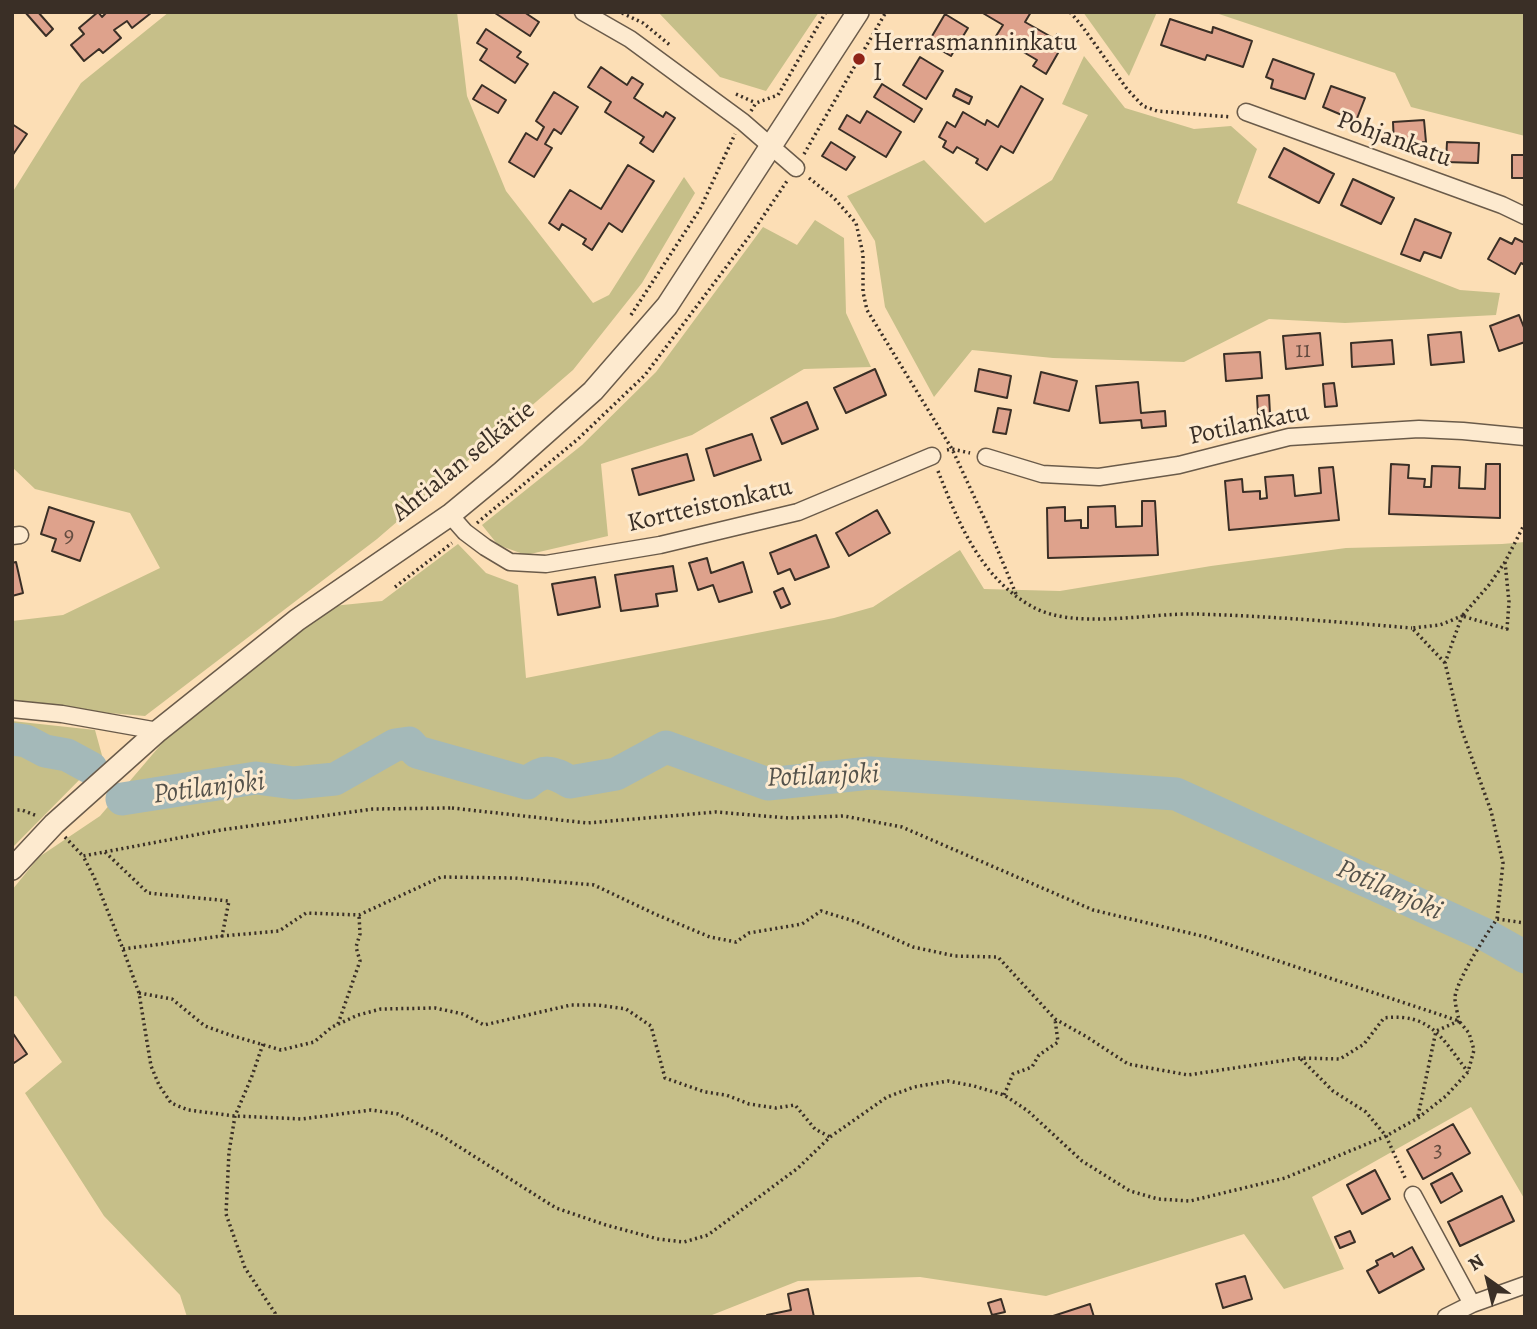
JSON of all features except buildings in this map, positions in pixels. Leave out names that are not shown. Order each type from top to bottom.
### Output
[{"type":"street","points":[[583,12],[630,39],[743,122],[796,168]]},
{"type":"street","name":"Ahtialan selkätie","points":[[12,869],[54,824],[158,731],[297,620],[450,515],[593,391],[667,306],[858,12]]},
{"type":"street","name":"Pohjankatu","points":[[1246,112],[1502,205],[1525,216]]},
{"type":"street","name":"Potilankatu","points":[[986,457],[1042,474],[1099,477],[1179,465],[1289,437],[1419,429],[1525,437]]},
{"type":"street","name":"Kortteistonkatu","points":[[450,515],[465,532],[510,562],[546,564],[660,545],[798,512],[932,456]]},
{"type":"street","points":[[12,709],[62,714],[158,731]]},
{"type":"street","points":[[1413,1195],[1472,1304]]},
{"type":"street","points":[[1446,1317],[1472,1304],[1525,1285]]},
{"type":"path","points":[[620,12],[643,23],[681,54]]},
{"type":"path","points":[[627,322],[700,209],[731,141],[743,122],[756,103],[778,95],[825,12]]},
{"type":"path","points":[[886,12],[796,168],[834,198],[856,223],[863,254],[863,292],[867,310],[952,449],[1017,597]]},
{"type":"path","points":[[1070,12],[1126,89],[1143,106],[1157,111],[1224,117],[1246,112]]},
{"type":"path","points":[[736,95],[756,103]]},
{"type":"path","points":[[986,457],[952,449],[932,456],[966,536],[988,568],[1017,597],[1042,612],[1055,616],[1077,619],[1192,614],[1412,628],[1440,625],[1462,616],[1507,629],[1509,602],[1505,562]]},
{"type":"path","points":[[1445,663],[1462,616],[1505,562],[1525,523]]},
{"type":"path","points":[[1412,628],[1445,663],[1461,728],[1491,811],[1503,863],[1497,919],[1469,966],[1455,997],[1459,1021],[1469,1033],[1474,1050],[1468,1072],[1446,1096],[1418,1118],[1386,1136],[1285,1178],[1190,1201],[1158,1199],[1130,1191],[1082,1161],[1028,1111],[1004,1095],[948,1081],[914,1087],[887,1097],[830,1137],[798,1167],[708,1235],[684,1242],[658,1239],[556,1208],[442,1136],[398,1114],[371,1110],[302,1118],[234,1116],[188,1110],[171,1102],[159,1085],[151,1066],[139,993],[94,877],[83,856],[221,830],[373,809],[452,808],[587,823],[716,812],[788,818],[844,816],[902,827],[1093,910],[1206,937],[1459,1021]]},
{"type":"path","points":[[105,852],[148,893],[229,901],[222,936]]},
{"type":"path","points":[[123,949],[279,931],[306,913],[359,915],[441,877],[514,878],[594,885],[710,937],[736,942],[749,933],[802,924],[821,911],[854,921],[913,947],[955,956],[998,957],[1055,1019],[1128,1064],[1188,1074],[1300,1058],[1340,1059],[1364,1044],[1384,1018],[1398,1016],[1422,1021],[1436,1031],[1468,1072]]},
{"type":"path","points":[[338,1024],[360,961],[356,947],[360,934],[359,915]]},
{"type":"path","points":[[1497,919],[1525,923]]},
{"type":"path","points":[[139,993],[172,999],[205,1026],[282,1050],[314,1042],[338,1024],[381,1009],[435,1008],[463,1014],[484,1025],[571,1005],[626,1009],[651,1026],[665,1077],[749,1104],[776,1108],[795,1105],[815,1129],[830,1137]]},
{"type":"path","points":[[1004,1095],[1013,1074],[1032,1067],[1039,1055],[1058,1042],[1055,1019]]},
{"type":"path","points":[[1436,1031],[1459,1021]]},
{"type":"path","points":[[1418,1118],[1436,1031]]},
{"type":"path","points":[[263,1044],[234,1116],[226,1214],[245,1268],[275,1317]]},
{"type":"path","points":[[1300,1058],[1333,1091],[1366,1112],[1386,1136],[1413,1195]]},
{"type":"shaded area","points":[[169,12],[457,12],[467,96],[506,191],[593,303],[609,295],[684,177],[695,193],[642,283],[573,370],[377,539],[145,716],[72,710],[12,701],[12,621],[63,615],[160,568],[130,513],[35,489],[12,467],[12,193],[81,83]]},
{"type":"shaded area","points":[[658,12],[819,12],[766,91],[720,77]]},
{"type":"shaded area","points":[[1083,12],[1157,12],[1129,76]]},
{"type":"shaded area","points":[[1213,12],[1525,12],[1525,136],[1411,107],[1395,73]]},
{"type":"shaded area","points":[[1084,56],[1125,108],[1194,129],[1231,126],[1257,149],[1237,203],[1460,290],[1500,293],[1496,315],[1345,323],[1269,319],[1184,362],[1053,358],[972,350],[934,397],[885,307],[875,241],[847,196],[924,160],[985,223],[1052,180],[1088,115],[1062,104]]},
{"type":"shaded area","points":[[815,220],[844,238],[846,313],[871,367],[804,369],[692,435],[601,464],[608,536],[526,555],[498,545],[482,525],[582,445],[656,372],[763,227],[797,245]]},
{"type":"shaded area","points":[[1525,542],[1525,1200],[1471,1107],[1312,1197],[1344,1269],[1284,1289],[1244,1234],[1046,1296],[920,1277],[798,1281],[707,1317],[187,1317],[180,1295],[104,1216],[25,1093],[62,1062],[16,996],[12,997],[12,890],[39,857],[100,816],[175,728],[333,606],[382,601],[458,544],[486,573],[518,585],[526,678],[834,618],[873,607],[960,550],[984,589],[1060,591],[1211,566],[1346,548]]},
{"type":"shaded area","points":[[12,721],[95,730],[103,759],[12,848]]},
{"type":"waterway","name":"Potilanjoki","points":[[12,739],[26,741],[45,751],[67,755],[91,768]]},
{"type":"waterway","name":"Potilanjoki","points":[[122,799],[256,778],[294,783],[335,779],[395,745],[409,743],[417,752],[527,783],[538,775],[548,773],[570,782],[616,774],[666,747],[768,784],[870,773],[1176,794],[1486,935],[1525,957]]},
{"type":"place","name":"Herrasmanninkatu I","points":[[859,59]]}]
